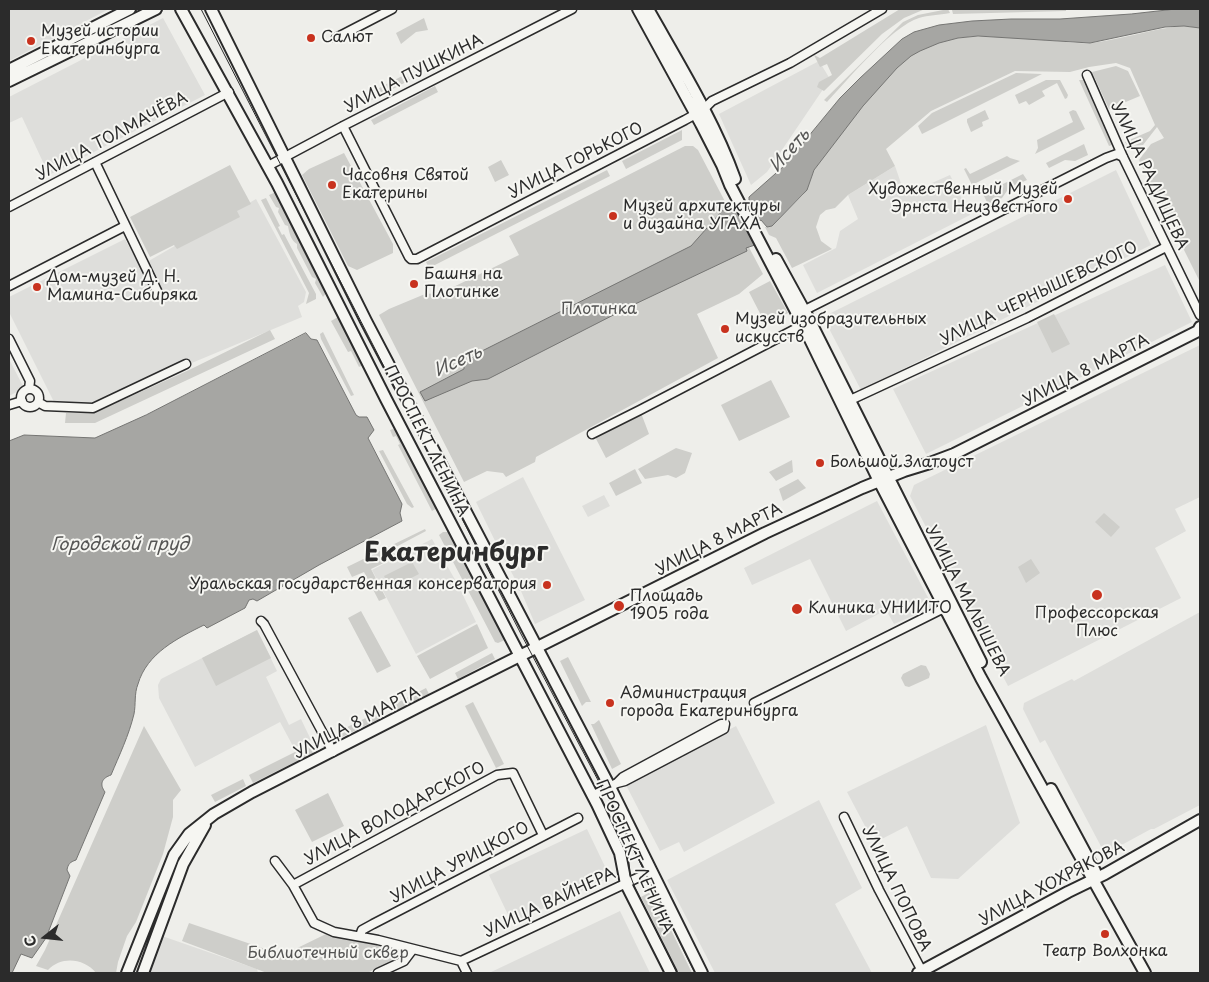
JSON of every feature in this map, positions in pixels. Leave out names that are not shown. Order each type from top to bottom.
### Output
[{"type":"main road","points":[[9,70],[130,9]]},
{"type":"main road","points":[[9,81],[156,9]]},
{"type":"main road","name":"ПРОСПЕКТ ЛЕНИНА","points":[[181,9],[229,92],[338,300],[386,398],[592,796],[620,853],[626,884],[671,973]]},
{"type":"main road","name":"ПРОСПЕКТ ЛЕНИНА","points":[[212,9],[357,304],[536,648],[613,785],[652,871],[702,973]]},
{"type":"main road","points":[[638,9],[699,112]]},
{"type":"main road","points":[[648,9],[699,112]]},
{"type":"main road","name":"УЛИЦА МАЛЫШЕВА","points":[[699,112],[740,198],[801,312],[949,606],[986,672],[1145,973]]},
{"type":"main road","name":"УЛИЦА МАЛЫШЕВА","points":[[801,312],[803,325],[846,402]]},
{"type":"main road","name":"УЛИЦА 8 МАРТА","points":[[128,973],[174,855],[189,834],[229,804],[765,533],[884,479],[954,454],[1199,330]]},
{"type":"main road","points":[[143,973],[183,864],[208,819]]},
{"type":"main road","name":"УЛИЦА ХОХРЯКОВА","points":[[921,973],[1200,820]]},
{"type":"main road","name":"УЛИЦА МАЛЫШЕВА","points":[[1096,878],[1152,973]]},
{"type":"street","points":[[336,38],[392,9]]},
{"type":"street","name":"УЛИЦА ПУШКИНА","points":[[268,166],[572,9]]},
{"type":"street","name":"УЛИЦА ГОРЬКОГО","points":[[343,126],[409,257],[413,260],[699,112],[712,101],[790,62],[882,9]]},
{"type":"street","name":"УЛИЦА РАДИЩЕВА","points":[[1087,75],[1123,157],[1200,315]]},
{"type":"street","name":"УЛИЦА ТОЛМАЧЁВА","points":[[9,207],[229,92]]},
{"type":"street","points":[[801,312],[1106,158],[1117,154],[1123,157]]},
{"type":"street","points":[[95,162],[159,295]]},
{"type":"street","points":[[9,286],[125,226]]},
{"type":"street","name":"УЛИЦА ЧЕРНЫШЕВСКОГО","points":[[846,402],[1027,318],[1166,247]]},
{"type":"street","points":[[592,434],[803,325]]},
{"type":"street","points":[[9,339],[30,381],[29,389],[23,393],[22,401],[26,406],[32,407],[38,402],[39,396],[37,392],[29,389]]},
{"type":"street","points":[[38,402],[45,406],[93,408],[186,364]]},
{"type":"street","points":[[9,406],[22,401]]},
{"type":"street","points":[[754,703],[949,606]]},
{"type":"street","points":[[261,621],[333,752]]},
{"type":"street","points":[[592,796],[721,724],[726,724],[724,729],[625,782],[613,785]]},
{"type":"street","name":"УЛИЦА ВОЛОДАРСКОГО","points":[[293,885],[497,775],[513,773],[543,835]]},
{"type":"street","name":"УЛИЦА ПОПОВА","points":[[844,817],[921,973]]},
{"type":"street","name":"УЛИЦА УРИЦКОГО","points":[[360,936],[362,930],[373,924],[578,818]]},
{"type":"street","points":[[276,861],[293,885],[314,923],[334,932],[360,936],[460,961],[467,973]]},
{"type":"street","name":"УЛИЦА ВАЙНЕРА","points":[[460,961],[652,871]]},
{"type":"street","points":[[378,973],[404,961],[413,949]]},
{"type":"shaded area","points":[[9,9],[109,9],[9,61]]},
{"type":"shaded area","points":[[163,18],[205,95],[49,175],[22,117],[9,123],[9,97]]},
{"type":"shaded area","points":[[819,61],[830,79],[767,172],[751,185],[719,114]]},
{"type":"shaded area","points":[[895,166],[905,195],[950,175],[970,215],[817,293],[803,265],[836,248],[840,231],[858,219],[848,195]]},
{"type":"shaded area","points":[[1116,170],[1151,245],[861,390],[823,317]]},
{"type":"shaded area","points":[[256,199],[306,292],[304,302],[298,306],[302,317],[91,405],[54,402],[9,312],[9,297],[125,239],[140,266]]},
{"type":"shaded area","points":[[1165,265],[1192,322],[926,454],[893,389]]},
{"type":"shaded area","points":[[1200,345],[1200,497],[1175,509],[1186,531],[1155,548],[1181,598],[1008,686],[910,496],[914,485]]},
{"type":"shaded area","points":[[9,359],[24,388],[9,396]]},
{"type":"shaded area","points":[[523,477],[585,600],[535,624],[521,591],[519,591],[513,580],[515,579],[476,502]]},
{"type":"shaded area","points":[[604,495],[610,506],[588,517],[582,506]]},
{"type":"shaded area","points":[[877,501],[933,607],[894,624],[886,610],[846,631],[810,559],[752,585],[744,568]]},
{"type":"shaded area","points":[[432,539],[476,622],[416,654],[372,570]]},
{"type":"shaded area","points":[[1200,612],[1200,805],[1105,854],[1045,740],[1040,743],[1023,709],[1024,703],[1072,679],[1074,681]]},
{"type":"shaded area","points":[[257,630],[277,671],[266,677],[289,725],[301,719],[311,740],[294,748],[280,722],[195,767],[159,698],[158,685],[161,679]]},
{"type":"shaded area","points":[[986,725],[1020,823],[958,879],[931,878],[907,826],[874,843],[847,792]]},
{"type":"shaded area","points":[[736,726],[775,803],[684,852],[679,842],[660,851],[626,785]]},
{"type":"shaded area","points":[[819,800],[862,888],[835,904],[872,973],[715,973],[667,880]]},
{"type":"shaded area","points":[[587,829],[610,877],[512,923],[489,875]]},
{"type":"shaded area","points":[[620,911],[650,973],[489,973]]},
{"type":"shaded area","points":[[162,936],[257,969],[258,973],[149,973]]},
{"type":"green space","points":[[900,9],[925,9],[904,18],[882,34],[824,91],[817,87],[819,82],[832,75],[827,64],[820,67],[814,55],[820,58]]},
{"type":"green space","points":[[948,9],[950,13],[926,16],[908,23],[870,55],[827,102],[824,100],[903,22],[918,15]]},
{"type":"green space","points":[[1066,9],[1066,11],[953,14],[952,10]]},
{"type":"green space","points":[[424,18],[428,30],[416,32],[401,44],[396,33]]},
{"type":"green space","points":[[1184,26],[1200,28],[1200,282],[1139,160],[1151,144],[1164,138],[1157,127],[1143,145],[1129,148],[1125,142],[1150,131],[1155,125],[1130,68],[1116,63],[1070,72],[1015,71],[931,111],[886,149],[895,166],[848,195],[835,208],[826,210],[820,215],[816,227],[821,241],[832,249],[792,268],[776,238],[769,235],[765,227],[772,226],[803,195],[816,167],[871,95],[909,57],[924,48],[941,41],[980,36],[1090,43]]},
{"type":"green space","points":[[1116,66],[1128,71],[1140,96],[1109,109],[1092,72]]},
{"type":"green space","points":[[1016,73],[1042,74],[922,134],[918,126],[932,113]]},
{"type":"green space","points":[[406,74],[410,80],[366,103],[362,97]]},
{"type":"green space","points":[[1046,80],[1060,80],[1068,95],[1067,98],[1065,99],[1057,83],[1042,91],[1045,96],[1029,105],[1026,101],[1019,104],[1015,95]]},
{"type":"green space","points":[[1079,80],[1083,80],[1112,145],[1109,146]]},
{"type":"green space","points":[[435,86],[438,92],[374,125],[371,120]]},
{"type":"green space","points":[[985,110],[989,119],[982,122],[983,126],[971,132],[967,119]]},
{"type":"green space","points":[[1076,111],[1085,129],[1035,154],[1038,148],[1037,140],[1073,122],[1069,112]]},
{"type":"green space","points":[[682,130],[682,140],[626,169],[622,161]]},
{"type":"green space","points":[[1084,144],[1088,155],[1075,161],[1065,160],[1049,168],[1046,163]]},
{"type":"green space","name":"Плотинка","points":[[685,146],[693,146],[698,150],[763,274],[739,294],[697,314],[718,358],[536,457],[535,462],[506,477],[503,473],[487,471],[464,482],[379,315],[425,294],[441,293],[519,255],[509,236]]},
{"type":"green space","points":[[344,153],[393,244],[393,253],[357,270],[348,266],[302,175],[309,169]]},
{"type":"green space","points":[[1007,156],[1020,161],[972,185],[964,169],[966,168],[970,174]]},
{"type":"green space","points":[[501,160],[509,175],[495,182],[488,167]]},
{"type":"green space","points":[[230,165],[251,204],[237,211],[240,217],[177,249],[174,245],[150,257],[130,217]]},
{"type":"green space","points":[[607,170],[610,176],[429,268],[426,262]]},
{"type":"green space","points":[[1023,174],[1027,180],[1009,188],[1002,198],[988,204],[983,194]]},
{"type":"green space","points":[[276,192],[327,292],[323,297],[315,283],[316,279],[312,277],[297,248],[297,244],[292,239],[288,226],[285,225],[278,212],[279,208],[276,207],[269,195]]},
{"type":"green space","points":[[266,198],[280,226],[278,227],[282,235],[284,234],[316,294],[316,299],[306,304],[309,293],[261,200]]},
{"type":"green space","points":[[770,281],[788,313],[766,325],[749,292]]},
{"type":"green space","points":[[1054,314],[1070,344],[1052,353],[1037,322]]},
{"type":"green space","points":[[338,317],[363,365],[359,367],[351,351],[348,352],[331,321]]},
{"type":"green space","points":[[270,330],[275,339],[95,423],[65,423],[66,413],[94,413],[189,370]]},
{"type":"green space","points":[[323,332],[354,395],[351,396],[321,339],[320,334]]},
{"type":"green space","points":[[771,380],[790,417],[739,441],[721,405]]},
{"type":"green space","points":[[641,413],[649,434],[606,458],[594,435]]},
{"type":"green space","points":[[398,427],[439,507],[432,511],[398,445],[400,444],[396,436],[393,437],[390,430]]},
{"type":"green space","points":[[676,448],[692,453],[685,473],[676,478],[668,475],[645,479],[638,469]]},
{"type":"green space","points":[[383,450],[414,507],[412,508],[407,504],[379,451]]},
{"type":"green space","points":[[792,460],[793,472],[776,481],[769,472]]},
{"type":"green space","points":[[635,469],[642,483],[616,496],[609,483]]},
{"type":"green space","points":[[798,479],[806,488],[783,501],[779,489]]},
{"type":"green space","points":[[1104,513],[1120,527],[1111,537],[1095,522]]},
{"type":"green space","points":[[425,529],[426,531],[392,549],[396,557],[371,569],[386,598],[379,601],[364,572],[352,577],[347,567]]},
{"type":"green space","points":[[443,532],[449,532],[452,535],[505,640],[498,643],[495,642],[439,535]]},
{"type":"green space","points":[[1031,559],[1040,573],[1026,583],[1018,567]]},
{"type":"green space","points":[[412,562],[419,574],[390,589],[384,576]]},
{"type":"green space","points":[[361,611],[391,666],[377,673],[348,618]]},
{"type":"green space","points":[[477,624],[488,648],[430,679],[417,656]]},
{"type":"green space","points":[[257,630],[271,658],[216,686],[202,658]]},
{"type":"green space","points":[[492,653],[495,659],[458,679],[455,673]]},
{"type":"green space","points":[[568,657],[591,702],[586,702],[582,706],[560,661]]},
{"type":"green space","points":[[921,665],[926,666],[930,674],[929,678],[909,687],[905,686],[901,678],[903,674]]},
{"type":"green space","points":[[426,688],[429,694],[392,713],[389,707]]},
{"type":"green space","points":[[473,702],[504,764],[496,768],[465,706]]},
{"type":"green space","points":[[380,711],[383,717],[342,737],[339,731]]},
{"type":"green space","points":[[599,720],[621,764],[612,769],[591,724]]},
{"type":"green space","points":[[144,726],[181,790],[173,800],[173,817],[163,854],[136,922],[127,936],[116,973],[96,973],[85,964],[72,961],[59,962],[48,970],[36,966],[45,950]]},
{"type":"green space","points":[[309,745],[313,753],[253,783],[249,775]]},
{"type":"green space","points":[[243,779],[246,786],[215,802],[211,795]]},
{"type":"green space","points":[[328,793],[344,826],[312,842],[295,810]]},
{"type":"green space","points":[[652,891],[692,973],[679,973],[641,897]]},
{"type":"green space","name":"Библиотечный сквер","points":[[189,923],[283,955],[326,934],[399,948],[401,957],[367,973],[267,973],[182,941]]},
{"type":"water","points":[[1176,9],[1200,9],[1200,28],[1184,26],[1165,27],[1090,43],[978,36],[958,38],[920,51],[897,68],[863,106],[814,170],[807,190],[772,226],[767,227],[761,220],[747,228],[755,245],[746,248],[747,251],[633,305],[488,379],[472,381],[425,401],[420,392],[464,369],[464,366],[476,354],[691,246],[722,211],[734,205],[740,215],[753,206],[754,204],[749,200],[749,197],[784,166],[840,98],[902,39],[914,32],[939,25],[972,21],[1060,19]]},
{"type":"water","name":"Городской пруд","points":[[306,333],[311,339],[317,340],[356,415],[367,417],[374,430],[368,438],[402,504],[400,513],[402,521],[319,565],[257,601],[249,600],[245,608],[207,628],[204,625],[184,635],[156,655],[148,664],[142,673],[137,688],[134,714],[127,738],[111,775],[102,782],[105,792],[76,860],[68,866],[67,870],[70,876],[46,938],[32,958],[21,954],[12,973],[9,973],[9,441],[24,435],[95,438],[146,415]]},
{"type":"tram line","points":[[201,9],[521,634],[620,822],[695,973]]},
{"type":"tram line","points":[[625,842],[630,875],[635,888],[677,973]]},
{"type":"place","name":"Салют","points":[[311,38]]},
{"type":"place","name":"Музей истории Екатеринбурга","points":[[31,41]]},
{"type":"place","name":"Часовня Святой Екатерины","points":[[332,185]]},
{"type":"place","name":"Художественный Музей Эрнста Неизвестного","points":[[1068,199]]},
{"type":"place","name":"Музей архитектуры и дизайна УГАХА","points":[[613,216]]},
{"type":"place","name":"Башня на Плотинке","points":[[414,284]]},
{"type":"place","name":"Дом-музей Д. Н. Мамина-Сибиряка","points":[[37,287]]},
{"type":"place","name":"Музей изобразительных искусств","points":[[725,329]]},
{"type":"place","name":"Большой Златоуст","points":[[820,463]]},
{"type":"place","name":"Уральская государственная консерватория","points":[[547,585]]},
{"type":"place","name":"Профессорская Плюс","points":[[1097,595]]},
{"type":"place","name":"Площадь 1905 года","points":[[619,606]]},
{"type":"place","name":"Клиника УНИИТО","points":[[797,609]]},
{"type":"place","name":"Администрация города Екатеринбурга","points":[[610,703]]},
{"type":"place","name":"Театр Волхонка","points":[[1105,934]]},
{"type":"district","name":"Екатеринбург","points":[[456,554]]},
{"type":"water label","name":"Исеть","points":[[790,151]]},
{"type":"water label","name":"Исеть","points":[[458,362]]}]
